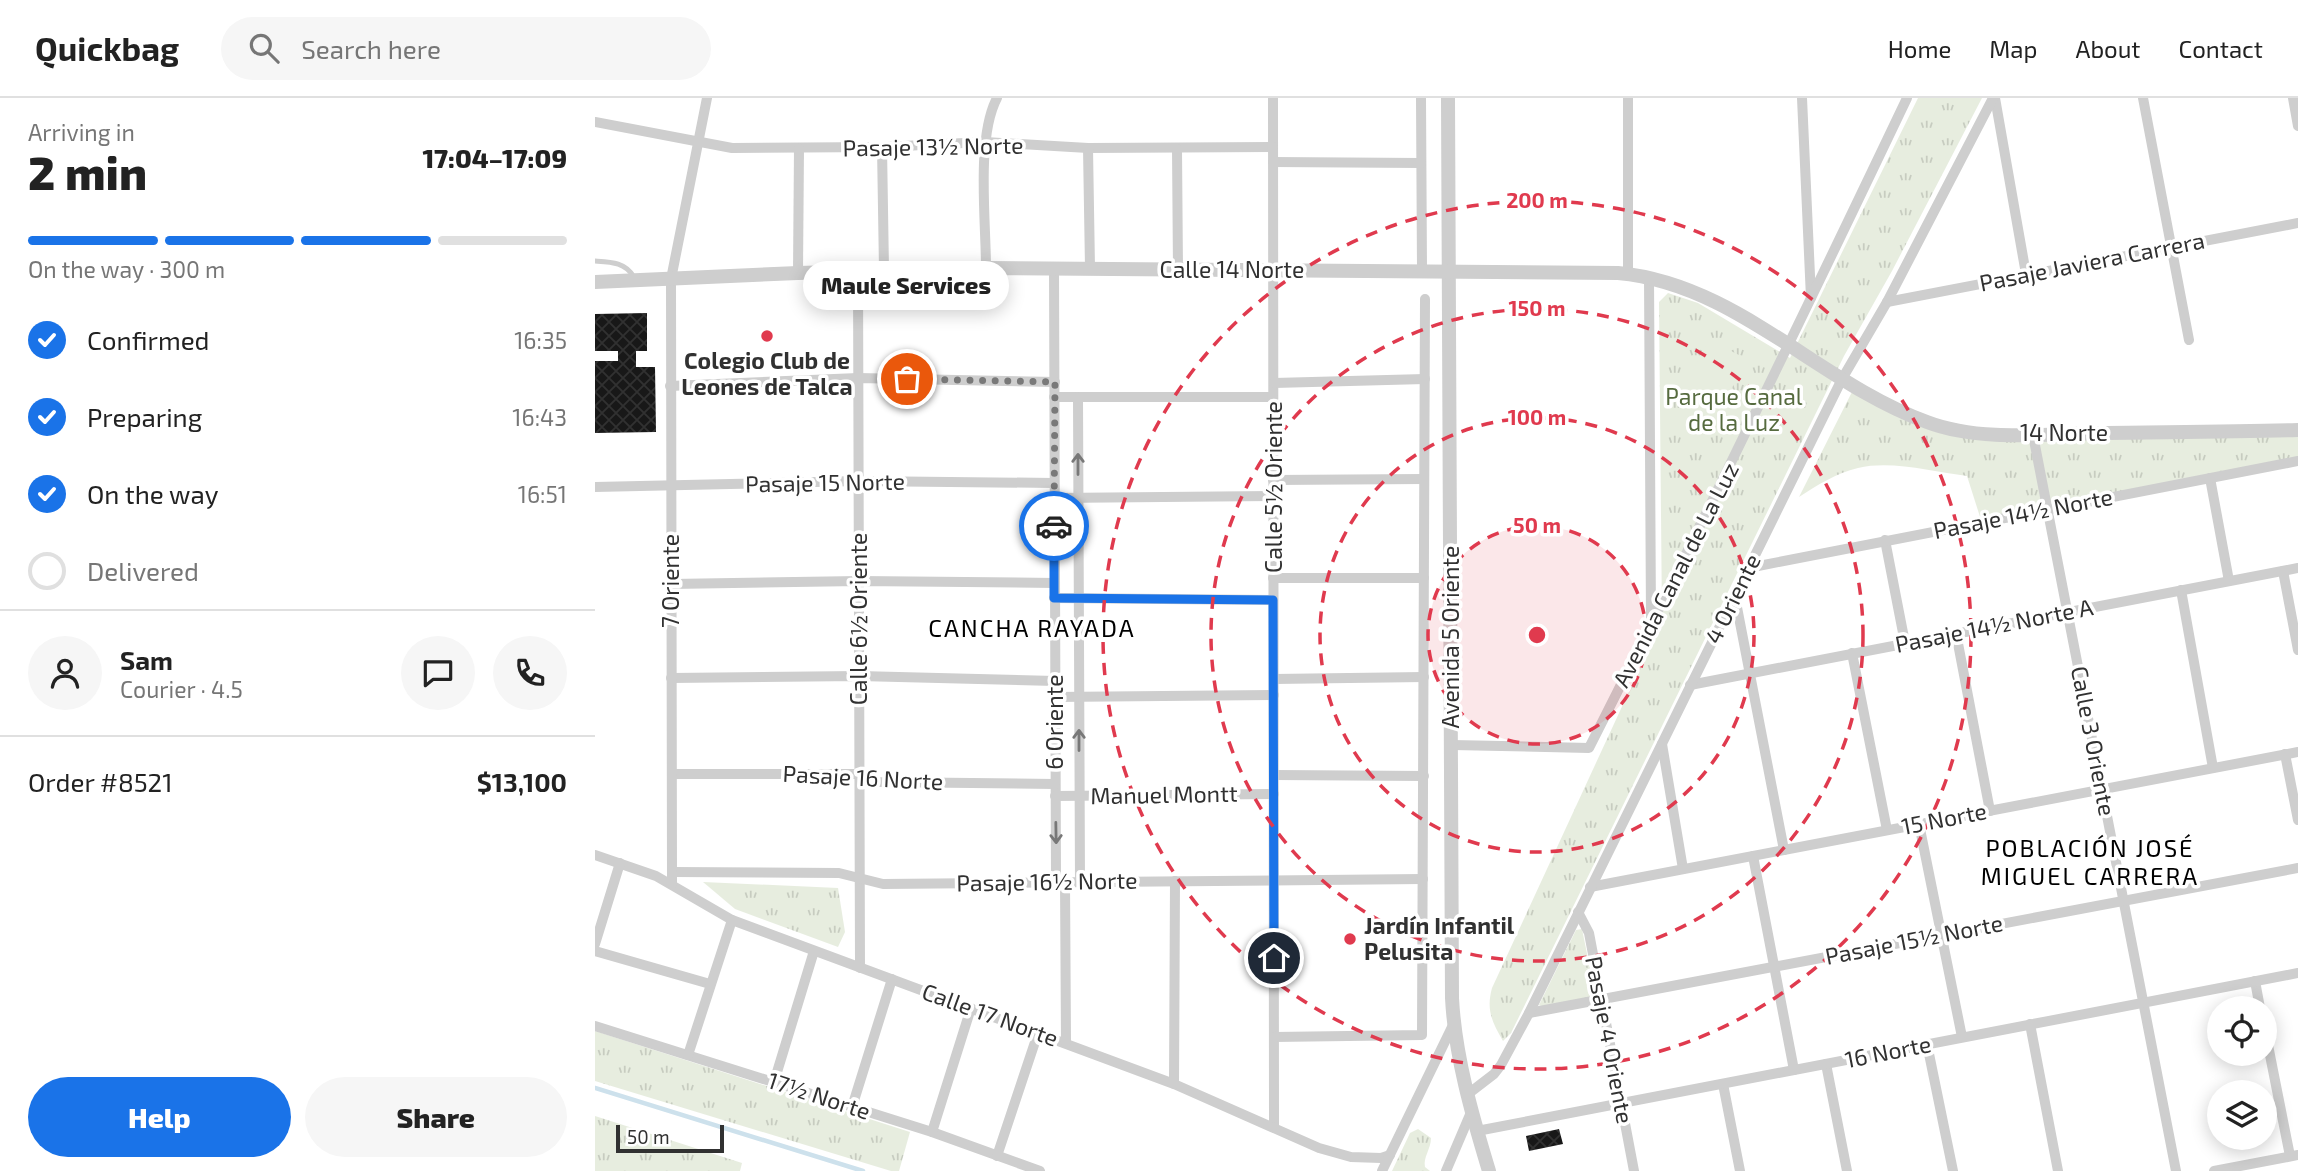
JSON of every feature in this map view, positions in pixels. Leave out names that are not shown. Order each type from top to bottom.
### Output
[{"type":"street","name":"7 Oriente","points":[[672,884],[671,279],[707,98]]},
{"type":"street","points":[[986,268],[985,142],[990,110],[997,98]]},
{"type":"street","name":"Calle 5½ Oriente","points":[[1273,98],[1274,1128]]},
{"type":"street","points":[[1421,98],[1422,270]]},
{"type":"street","name":"Avenida 5 Oriente","points":[[1448,98],[1454,1023],[1468,1094],[1489,1171]]},
{"type":"street","points":[[1628,98],[1628,274]]},
{"type":"street","points":[[1802,98],[1811,300]]},
{"type":"street","name":"Avenida Canal de La Luz","points":[[1451,745],[1589,748],[1811,300],[1907,98]]},
{"type":"street","points":[[1994,98],[2026,274]]},
{"type":"street","name":"4 Oriente","points":[[1468,1094],[1494,1074],[1501,1065],[1529,1013],[1842,379],[1887,302],[1994,98]]},
{"type":"street","points":[[2143,98],[2189,340]]},
{"type":"street","points":[[2293,98],[2298,126]]},
{"type":"street","name":"Pasaje 13½ Norte","points":[[595,121],[732,148],[882,147],[985,142],[1088,148],[1273,148]]},
{"type":"street","points":[[882,147],[884,270]]},
{"type":"street","points":[[797,273],[799,148]]},
{"type":"street","points":[[1088,148],[1090,268]]},
{"type":"street","points":[[1177,149],[1178,270]]},
{"type":"street","points":[[1273,162],[1421,163]]},
{"type":"street","name":"Pasaje Javiera Carrera","points":[[1887,302],[2298,223]]},
{"type":"street","name":"Calle 14 Norte","points":[[595,282],[986,268],[1449,270],[1628,274],[1682,286],[1711,299],[1789,344],[1842,379]]},
{"type":"street","name":"6 Oriente","points":[[1053,268],[1055,796],[1061,882],[1066,1043]]},
{"type":"street","name":"Calle 6½ Oriente","points":[[858,271],[860,968]]},
{"type":"street","points":[[1649,277],[1651,625]]},
{"type":"street","points":[[1274,1037],[1422,1035],[1425,299]]},
{"type":"street","points":[[670,386],[858,378],[1055,382]]},
{"type":"street","points":[[1274,383],[1425,379]]},
{"type":"street","name":"14 Norte","points":[[1842,379],[1903,413],[1947,429],[1967,433],[2033,435],[2298,430]]},
{"type":"street","points":[[1054,397],[1273,397]]},
{"type":"street","name":"6 Oriente","points":[[1078,397],[1080,882]]},
{"type":"street","name":"Calle 3 Oriente","points":[[2033,435],[2176,1171]]},
{"type":"street","name":"Pasaje 14½ Norte","points":[[1748,568],[2298,461]]},
{"type":"street","points":[[2210,478],[2229,581]]},
{"type":"street","points":[[1273,480],[1425,479]]},
{"type":"street","name":"Pasaje 15 Norte","points":[[595,487],[858,481],[1054,483]]},
{"type":"street","points":[[1054,498],[1273,496]]},
{"type":"street","points":[[1885,540],[1905,643]]},
{"type":"street","name":"Pasaje 14½ Norte A","points":[[1690,685],[2298,568]]},
{"type":"street","points":[[2283,571],[2298,650]]},
{"type":"street","points":[[1273,578],[1424,578]]},
{"type":"street","points":[[671,584],[1055,583]]},
{"type":"street","points":[[2181,590],[2213,768]]},
{"type":"street","points":[[1735,597],[1784,850]]},
{"type":"street","points":[[1054,598],[1273,600]]},
{"type":"street","points":[[1956,633],[1990,810]]},
{"type":"street","points":[[1852,653],[1887,830]]},
{"type":"street","points":[[671,678],[859,676],[1055,681]]},
{"type":"street","points":[[1273,679],[1424,677]]},
{"type":"street","points":[[1054,697],[1273,695]]},
{"type":"street","points":[[1662,744],[1683,869]]},
{"type":"street","name":"15 Norte","points":[[1590,887],[2298,752]]},
{"type":"street","points":[[2285,754],[2298,820]]},
{"type":"street","name":"Pasaje 16 Norte","points":[[672,775],[859,774],[879,782],[1055,783]]},
{"type":"street","points":[[1274,775],[1424,776]]},
{"type":"street","name":"Manuel Montt","points":[[1055,796],[1273,794]]},
{"type":"street","points":[[1919,824],[1962,1037]]},
{"type":"street","name":"Calle 17 Norte","points":[[595,855],[672,884],[732,920],[1174,1084],[1335,1153],[1366,1158],[1390,1155]]},
{"type":"street","points":[[1753,856],[1794,1070]]},
{"type":"street","points":[[595,944],[620,863]]},
{"type":"street","name":"Pasaje 15½ Norte","points":[[1529,1013],[2298,867]]},
{"type":"street","name":"Pasaje 16½ Norte","points":[[672,872],[839,873],[883,884],[1423,879]]},
{"type":"street","points":[[1174,1084],[1175,881]]},
{"type":"street","name":"Pasaje 4 Oriente","points":[[1578,912],[1589,933],[1634,1171]]},
{"type":"street","points":[[688,1055],[732,920]]},
{"type":"street","points":[[595,951],[711,984]]},
{"type":"street","points":[[774,1082],[814,951]]},
{"type":"street","name":"16 Norte","points":[[1477,1131],[2298,973]]},
{"type":"street","points":[[852,1107],[892,979]]},
{"type":"street","points":[[2255,981],[2258,996]]},
{"type":"street","points":[[932,1132],[971,1008]]},
{"type":"street","points":[[1382,1171],[1454,1023]]},
{"type":"street","points":[[2030,1024],[2058,1171]]},
{"type":"street","name":"17½ Norte","points":[[595,1026],[932,1132],[1040,1171]]},
{"type":"street","points":[[997,1156],[1038,1034]]},
{"type":"street","points":[[1927,1044],[1952,1171]]},
{"type":"street","points":[[1826,1064],[1847,1171]]},
{"type":"street","points":[[2214,1171],[2294,1156],[2273,1066]]},
{"type":"street","points":[[1723,1084],[1740,1171]]},
{"type":"street","points":[[1446,1171],[1472,1110]]},
{"type":"lane","points":[[595,261],[622,264],[636,280]]},
{"type":"green space","name":"Parque Canal de la Luz","points":[[1918,98],[1982,98],[1892,271],[1844,356],[1511,1033],[1503,1041],[1491,1016],[1492,988],[1662,620],[1659,302],[1668,293],[1698,303],[1790,358]]},
{"type":"green space","points":[[1709,340],[1747,359],[1717,417],[1679,397]]},
{"type":"green space","points":[[1856,384],[1949,434],[2298,433],[2298,458],[1981,520],[1967,476],[1912,468],[1885,465],[1850,470],[1799,497]]},
{"type":"green space","points":[[703,882],[838,888],[845,932],[838,947],[735,909]]},
{"type":"green space","points":[[1582,929],[1595,993],[1592,997],[1543,1007],[1539,1005],[1576,930]]},
{"type":"green space","points":[[595,1031],[910,1132],[899,1171],[891,1171],[595,1081]]},
{"type":"green space","points":[[595,1116],[742,1163],[740,1171],[595,1171]]},
{"type":"green space","points":[[1418,1129],[1431,1138],[1425,1163],[1425,1167],[1430,1171],[1392,1171],[1410,1133]]},
{"type":"building","points":[[647,313],[647,351],[636,351],[636,367],[655,367],[656,432],[595,433],[595,361],[618,361],[618,351],[595,351],[595,314]]},
{"type":"building","points":[[1559,1129],[1563,1144],[1529,1151],[1526,1136]]},
{"type":"waterway","points":[[595,1088],[863,1171]]},
{"type":"way so far","points":[[907,379],[1055,382],[1054,526]]},
{"type":"place","name":"Colegio Club de Leones de Talca","points":[[767,336]]},
{"type":"place","name":"Maule Services","points":[[907,379]]},
{"type":"place","name":"Jardín Infantil Pelusita","points":[[1350,939]]},
{"type":"district","name":"CANCHA RAYADA","points":[[1032,629]]},
{"type":"district","name":"POBLACIÓN JOSÉ MIGUEL CARRERA","points":[[2090,863]]},
{"type":"route","points":[[1054,526],[1054,598],[1273,600],[1274,958]]}]
